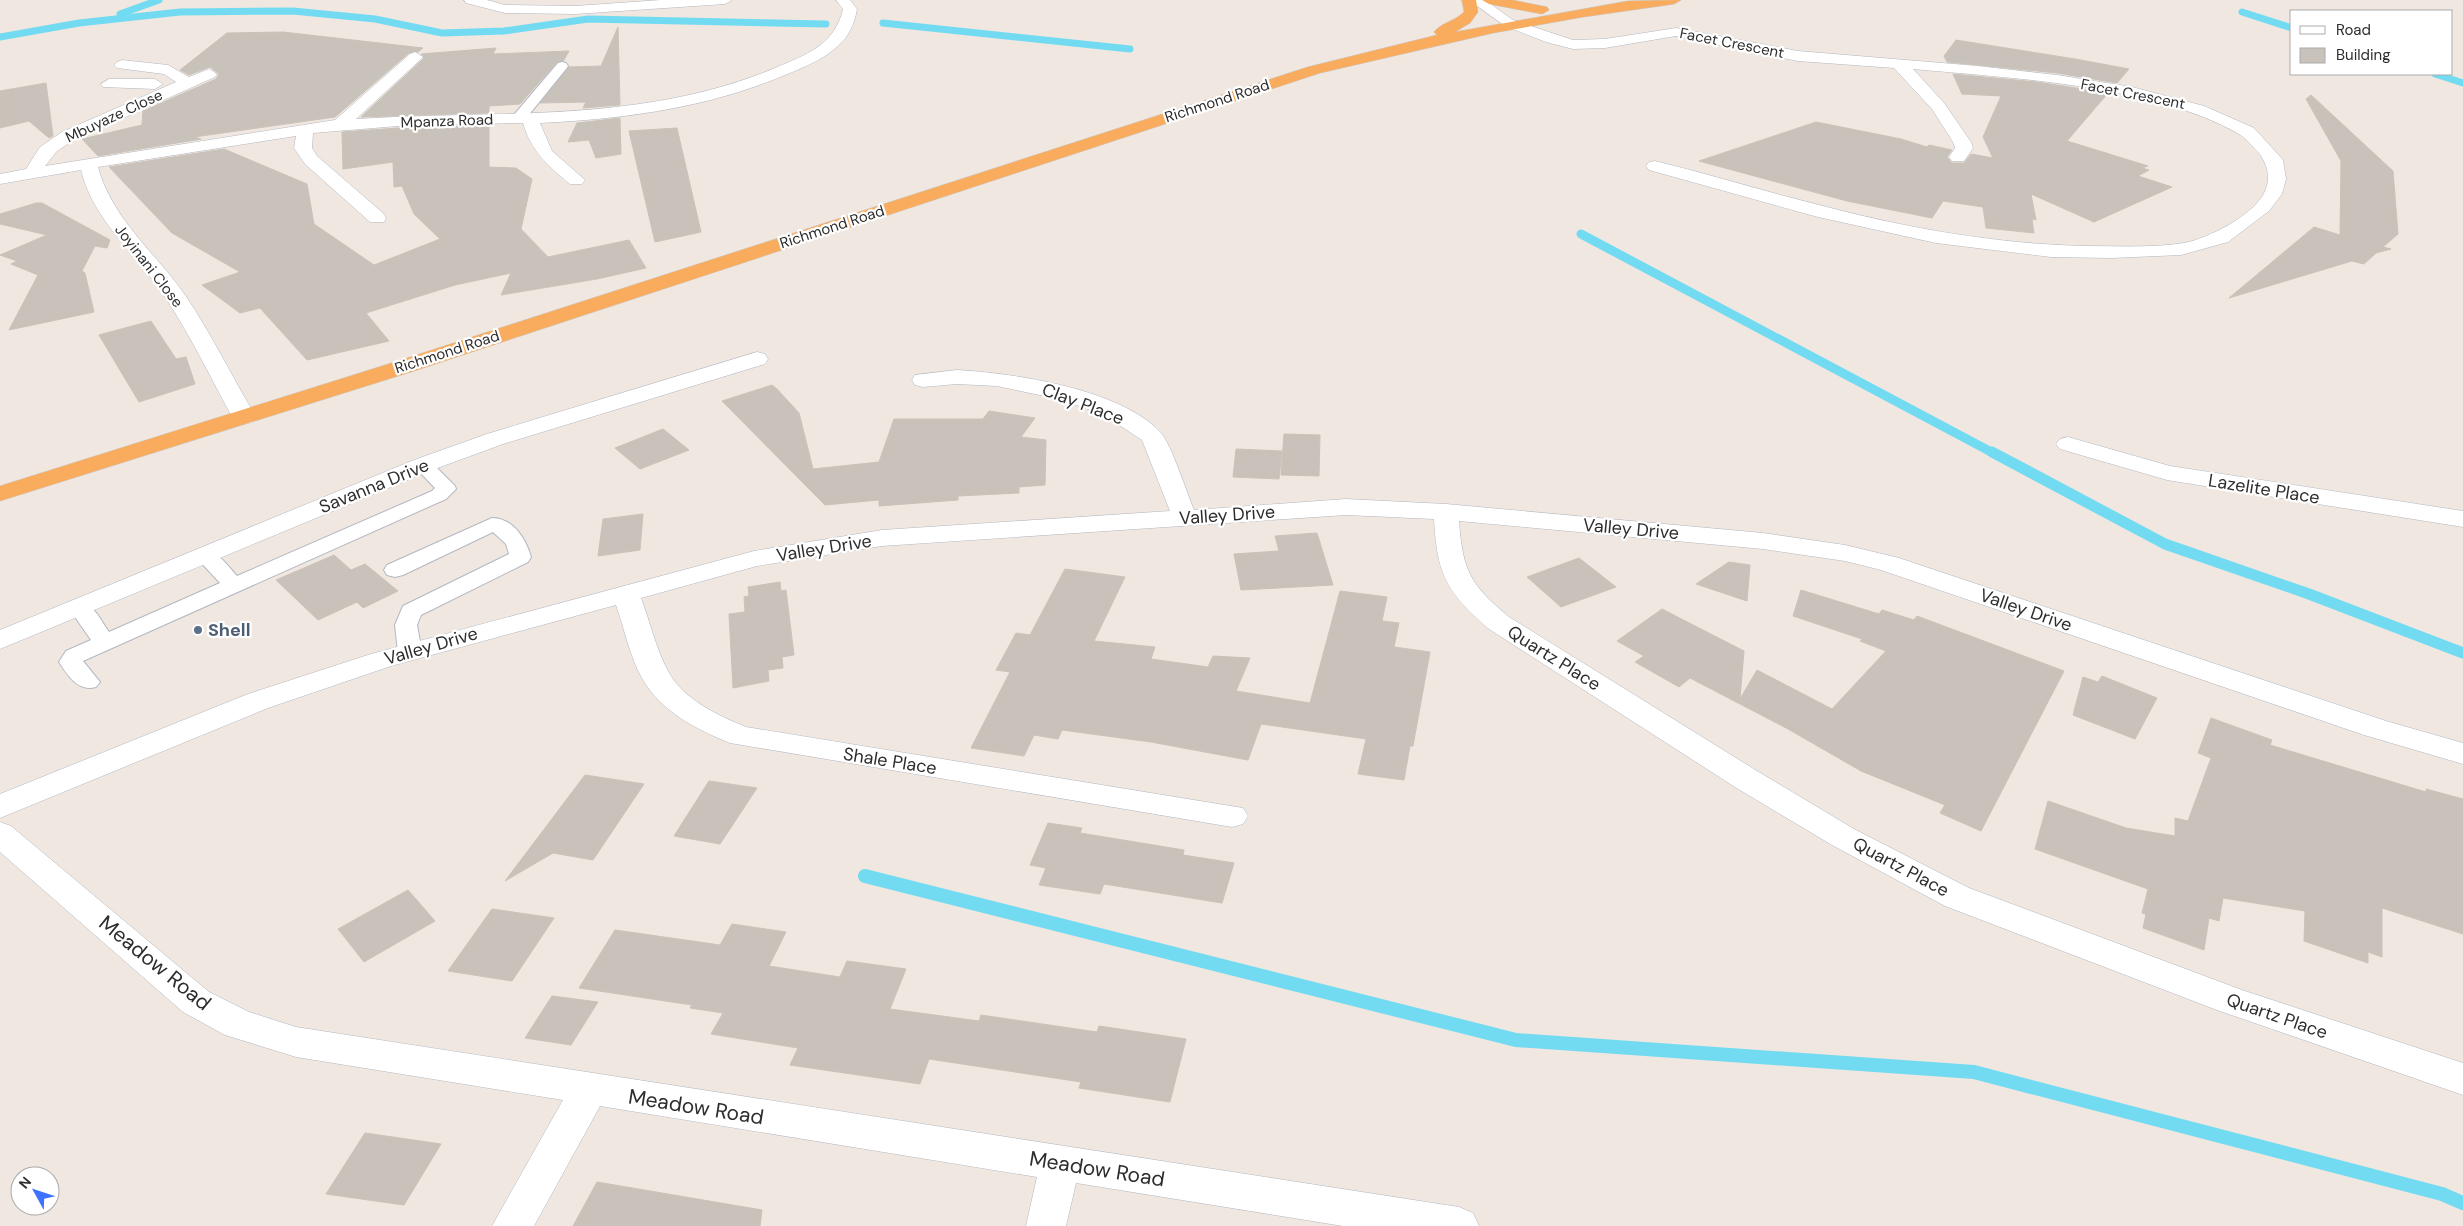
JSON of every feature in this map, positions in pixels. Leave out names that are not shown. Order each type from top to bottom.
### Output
[{"type":"highway","points":[[1385,51],[1458,26],[1471,12],[1469,0]]},
{"type":"highway","points":[[1489,0],[1532,9],[1582,12]]},
{"type":"highway","name":"Richmond Road","points":[[0,494],[244,417],[1314,70],[1385,51],[1510,23],[1674,0]]},
{"type":"street","points":[[470,0],[505,9],[575,10],[725,0]]},
{"type":"street","name":"Mpanza Road","points":[[0,179],[340,125],[524,119],[633,110],[691,100],[732,90],[781,73],[817,54],[843,34],[848,22],[850,9],[843,0]]},
{"type":"street","name":"Facet Crescent","points":[[1476,0],[1510,23],[1562,43],[1581,46],[1596,45],[1642,34],[1676,32],[1794,55],[1974,71],[2099,86],[2157,96],[2201,109],[2242,127],[2270,150],[2279,174],[2274,194],[2264,208],[2222,238],[2166,252],[2066,253],[2003,249],[1928,238],[1839,218],[1655,166]]},
{"type":"street","points":[[340,125],[414,57]]},
{"type":"street","points":[[1900,65],[1938,106],[1962,142],[1964,148],[1958,157]]},
{"type":"street","points":[[122,66],[168,70],[182,86]]},
{"type":"street","name":"Mbuyaze Close","points":[[33,173],[39,157],[54,144],[209,74]]},
{"type":"street","points":[[109,84],[182,86]]},
{"type":"street","points":[[524,119],[544,154],[576,180]]},
{"type":"street","points":[[305,130],[303,148],[311,160],[377,218]]},
{"type":"street","name":"Joyinani Close","points":[[88,165],[94,187],[109,214],[176,297],[244,417]]},
{"type":"street","name":"Savanna Drive","points":[[0,640],[423,466],[495,439],[758,359]]},
{"type":"street","name":"Clay Place","points":[[923,380],[957,377],[997,379],[1069,394],[1112,410],[1136,424],[1152,437],[1185,518]]},
{"type":"street","name":"Lazelite Place","points":[[2068,444],[2167,474],[2463,519]]},
{"type":"street","name":"Valley Drive","points":[[0,807],[258,700],[410,652],[626,592],[754,559],[817,546],[882,538],[1346,507],[1446,512],[1763,541],[1845,553],[1890,564],[2375,728],[2463,754]]},
{"type":"street","name":"Quartz Place","points":[[1446,512],[1449,561],[1459,585],[1478,606],[1498,623],[1746,779],[1843,837],[1966,900],[2230,1000],[2463,1079]]},
{"type":"street","name":"Shale Place","points":[[626,592],[655,676],[681,705],[708,723],[741,736],[1232,816]]},
{"type":"street","name":"Meadow Road","points":[[0,834],[196,1002],[238,1024],[296,1042],[589,1090],[1459,1226]]},
{"type":"street","points":[[512,1226],[589,1090]]},
{"type":"street","points":[[1046,1226],[1060,1163]]},
{"type":"lane","points":[[524,119],[562,66]]},
{"type":"lane","points":[[88,682],[70,659],[439,495],[446,489],[445,486],[423,466]]},
{"type":"lane","points":[[396,570],[492,524],[497,524],[516,542],[520,557],[411,611],[406,625],[410,652]]},
{"type":"lane","points":[[205,556],[235,586]]},
{"type":"lane","points":[[79,607],[105,642]]},
{"type":"building","points":[[618,27],[620,105],[583,108],[586,102],[540,103],[569,67],[601,66]]},
{"type":"building","points":[[283,32],[423,48],[418,52],[409,53],[335,117],[194,137],[201,139],[98,156],[82,139],[142,125],[143,111],[216,79],[219,74],[210,67],[189,75],[180,70],[227,33]]},
{"type":"building","points":[[1956,40],[2129,69],[2117,83],[2057,73],[1947,62],[1944,56]]},
{"type":"building","points":[[496,48],[493,54],[569,51],[564,60],[557,62],[520,104],[489,106],[489,113],[361,117],[424,58],[421,54]]},
{"type":"building","points":[[1953,74],[2037,82],[2108,93],[2067,141],[2148,166],[2142,168],[2149,170],[2138,176],[2172,187],[2094,222],[2031,194],[2036,220],[2032,219],[2034,233],[1986,228],[1983,207],[1943,201],[1932,218],[1847,201],[1699,161],[1816,122],[1901,139],[1927,147],[1929,145],[1952,150],[1947,157],[1952,163],[1964,163],[1971,154],[1993,158],[1983,137],[2001,96],[1962,94]]},
{"type":"building","points":[[46,83],[53,136],[49,138],[29,121],[0,128],[0,91]]},
{"type":"building","points":[[2311,95],[2393,171],[2398,234],[2383,247],[2391,249],[2376,253],[2364,264],[2352,261],[2229,298],[2314,227],[2340,235],[2341,161],[2306,99]]},
{"type":"building","points":[[620,118],[621,154],[596,158],[589,140],[568,142],[577,123]]},
{"type":"building","points":[[489,126],[489,167],[516,168],[532,179],[521,229],[548,257],[629,240],[646,268],[597,279],[501,295],[511,273],[455,285],[366,313],[389,341],[307,360],[260,308],[240,313],[202,285],[240,272],[172,233],[109,167],[224,149],[307,184],[314,224],[374,265],[440,239],[414,214],[402,186],[394,187],[393,162],[343,169],[342,132],[398,128]]},
{"type":"building","points":[[677,128],[701,232],[655,242],[629,131]]},
{"type":"building","points":[[36,203],[42,203],[110,240],[107,248],[95,246],[82,271],[85,273],[94,312],[9,330],[38,275],[11,264],[17,261],[0,255],[47,235],[0,224],[0,214]]},
{"type":"building","points":[[151,321],[176,359],[186,357],[195,384],[139,402],[99,335]]},
{"type":"building","points":[[772,385],[799,413],[813,469],[879,462],[894,419],[983,419],[989,411],[1035,418],[1021,437],[1046,440],[1045,485],[1019,487],[1019,493],[958,496],[958,500],[879,506],[879,500],[825,505],[722,401]]},
{"type":"building","points":[[663,429],[689,450],[640,469],[615,448]]},
{"type":"building","points":[[1284,434],[1320,435],[1319,476],[1281,475]]},
{"type":"building","points":[[1236,449],[1282,451],[1279,479],[1233,477]]},
{"type":"building","points":[[643,514],[640,550],[598,556],[603,519]]},
{"type":"building","points":[[1317,533],[1333,585],[1241,590],[1234,554],[1279,551],[1275,536]]},
{"type":"building","points":[[334,555],[351,570],[365,564],[398,591],[363,608],[357,602],[318,620],[276,580]]},
{"type":"building","points":[[1579,558],[1616,587],[1561,607],[1527,577]]},
{"type":"building","points":[[1729,562],[1750,565],[1747,601],[1696,584]]},
{"type":"building","points":[[1065,569],[1125,577],[1094,641],[1155,647],[1151,659],[1208,667],[1213,656],[1250,658],[1236,691],[1310,703],[1340,591],[1387,597],[1382,621],[1399,623],[1394,647],[1430,652],[1413,746],[1410,746],[1404,780],[1358,774],[1366,739],[1261,724],[1248,760],[1151,742],[1062,730],[1058,739],[1034,735],[1024,756],[971,748],[1010,672],[996,670],[1016,633],[1030,635]]},
{"type":"building","points":[[780,582],[781,591],[786,590],[794,655],[782,657],[783,668],[768,670],[769,681],[733,688],[729,614],[745,612],[744,597],[749,596],[748,587]]},
{"type":"building","points":[[1801,590],[1879,614],[1882,610],[1914,620],[1917,616],[2064,671],[1981,831],[1940,813],[1945,805],[1861,771],[1788,729],[1690,678],[1679,687],[1635,662],[1644,656],[1617,641],[1662,609],[1744,651],[1740,699],[1757,670],[1832,709],[1886,651],[1860,641],[1862,639],[1793,616]]},
{"type":"building","points":[[2102,676],[2157,698],[2135,739],[2073,715],[2083,677],[2098,682]]},
{"type":"building","points":[[2211,718],[2272,740],[2270,745],[2426,792],[2426,789],[2463,799],[2463,934],[2382,908],[2382,957],[2368,952],[2368,963],[2304,941],[2305,911],[2223,898],[2219,921],[2209,918],[2204,950],[2143,928],[2146,914],[2142,913],[2148,889],[2035,849],[2048,801],[2126,828],[2175,836],[2175,818],[2188,821],[2211,758],[2198,753]]},
{"type":"building","points":[[585,775],[644,784],[593,860],[553,853],[505,881]]},
{"type":"building","points":[[709,781],[757,788],[720,844],[674,836]]},
{"type":"building","points":[[1048,823],[1082,828],[1080,833],[1184,850],[1183,855],[1234,863],[1222,903],[1104,884],[1100,894],[1039,885],[1046,868],[1030,865]]},
{"type":"building","points":[[408,890],[435,921],[364,962],[338,929]]},
{"type":"building","points":[[492,909],[554,918],[512,981],[448,971]]},
{"type":"building","points":[[732,924],[786,932],[769,966],[840,977],[847,961],[906,969],[890,1009],[979,1021],[981,1015],[1097,1032],[1099,1026],[1186,1039],[1170,1102],[1079,1088],[1081,1082],[929,1059],[920,1084],[790,1065],[798,1048],[711,1034],[723,1013],[690,1008],[692,1005],[579,988],[615,930],[720,945]]},
{"type":"building","points":[[552,996],[598,1002],[571,1045],[525,1038]]},
{"type":"building","points":[[365,1133],[441,1144],[404,1205],[326,1194]]},
{"type":"building","points":[[597,1182],[762,1210],[760,1226],[573,1226]]},
{"type":"waterway","points":[[120,14],[159,0]]},
{"type":"waterway","points":[[0,37],[79,23],[180,12],[293,11],[375,19],[442,33],[504,31],[588,19],[826,24]]},
{"type":"waterway","points":[[2242,12],[2290,27]]},
{"type":"waterway","points":[[883,23],[1130,49]]},
{"type":"waterway","points":[[2438,75],[2463,83]]},
{"type":"waterway","points":[[1581,234],[1995,454]]},
{"type":"waterway","points":[[1992,452],[2165,544],[2309,594],[2463,653]]},
{"type":"waterway","points":[[865,876],[1516,1040],[1974,1072],[2442,1194],[2463,1203]]},
{"type":"place","name":"Shell","points":[[198,630]]}]
